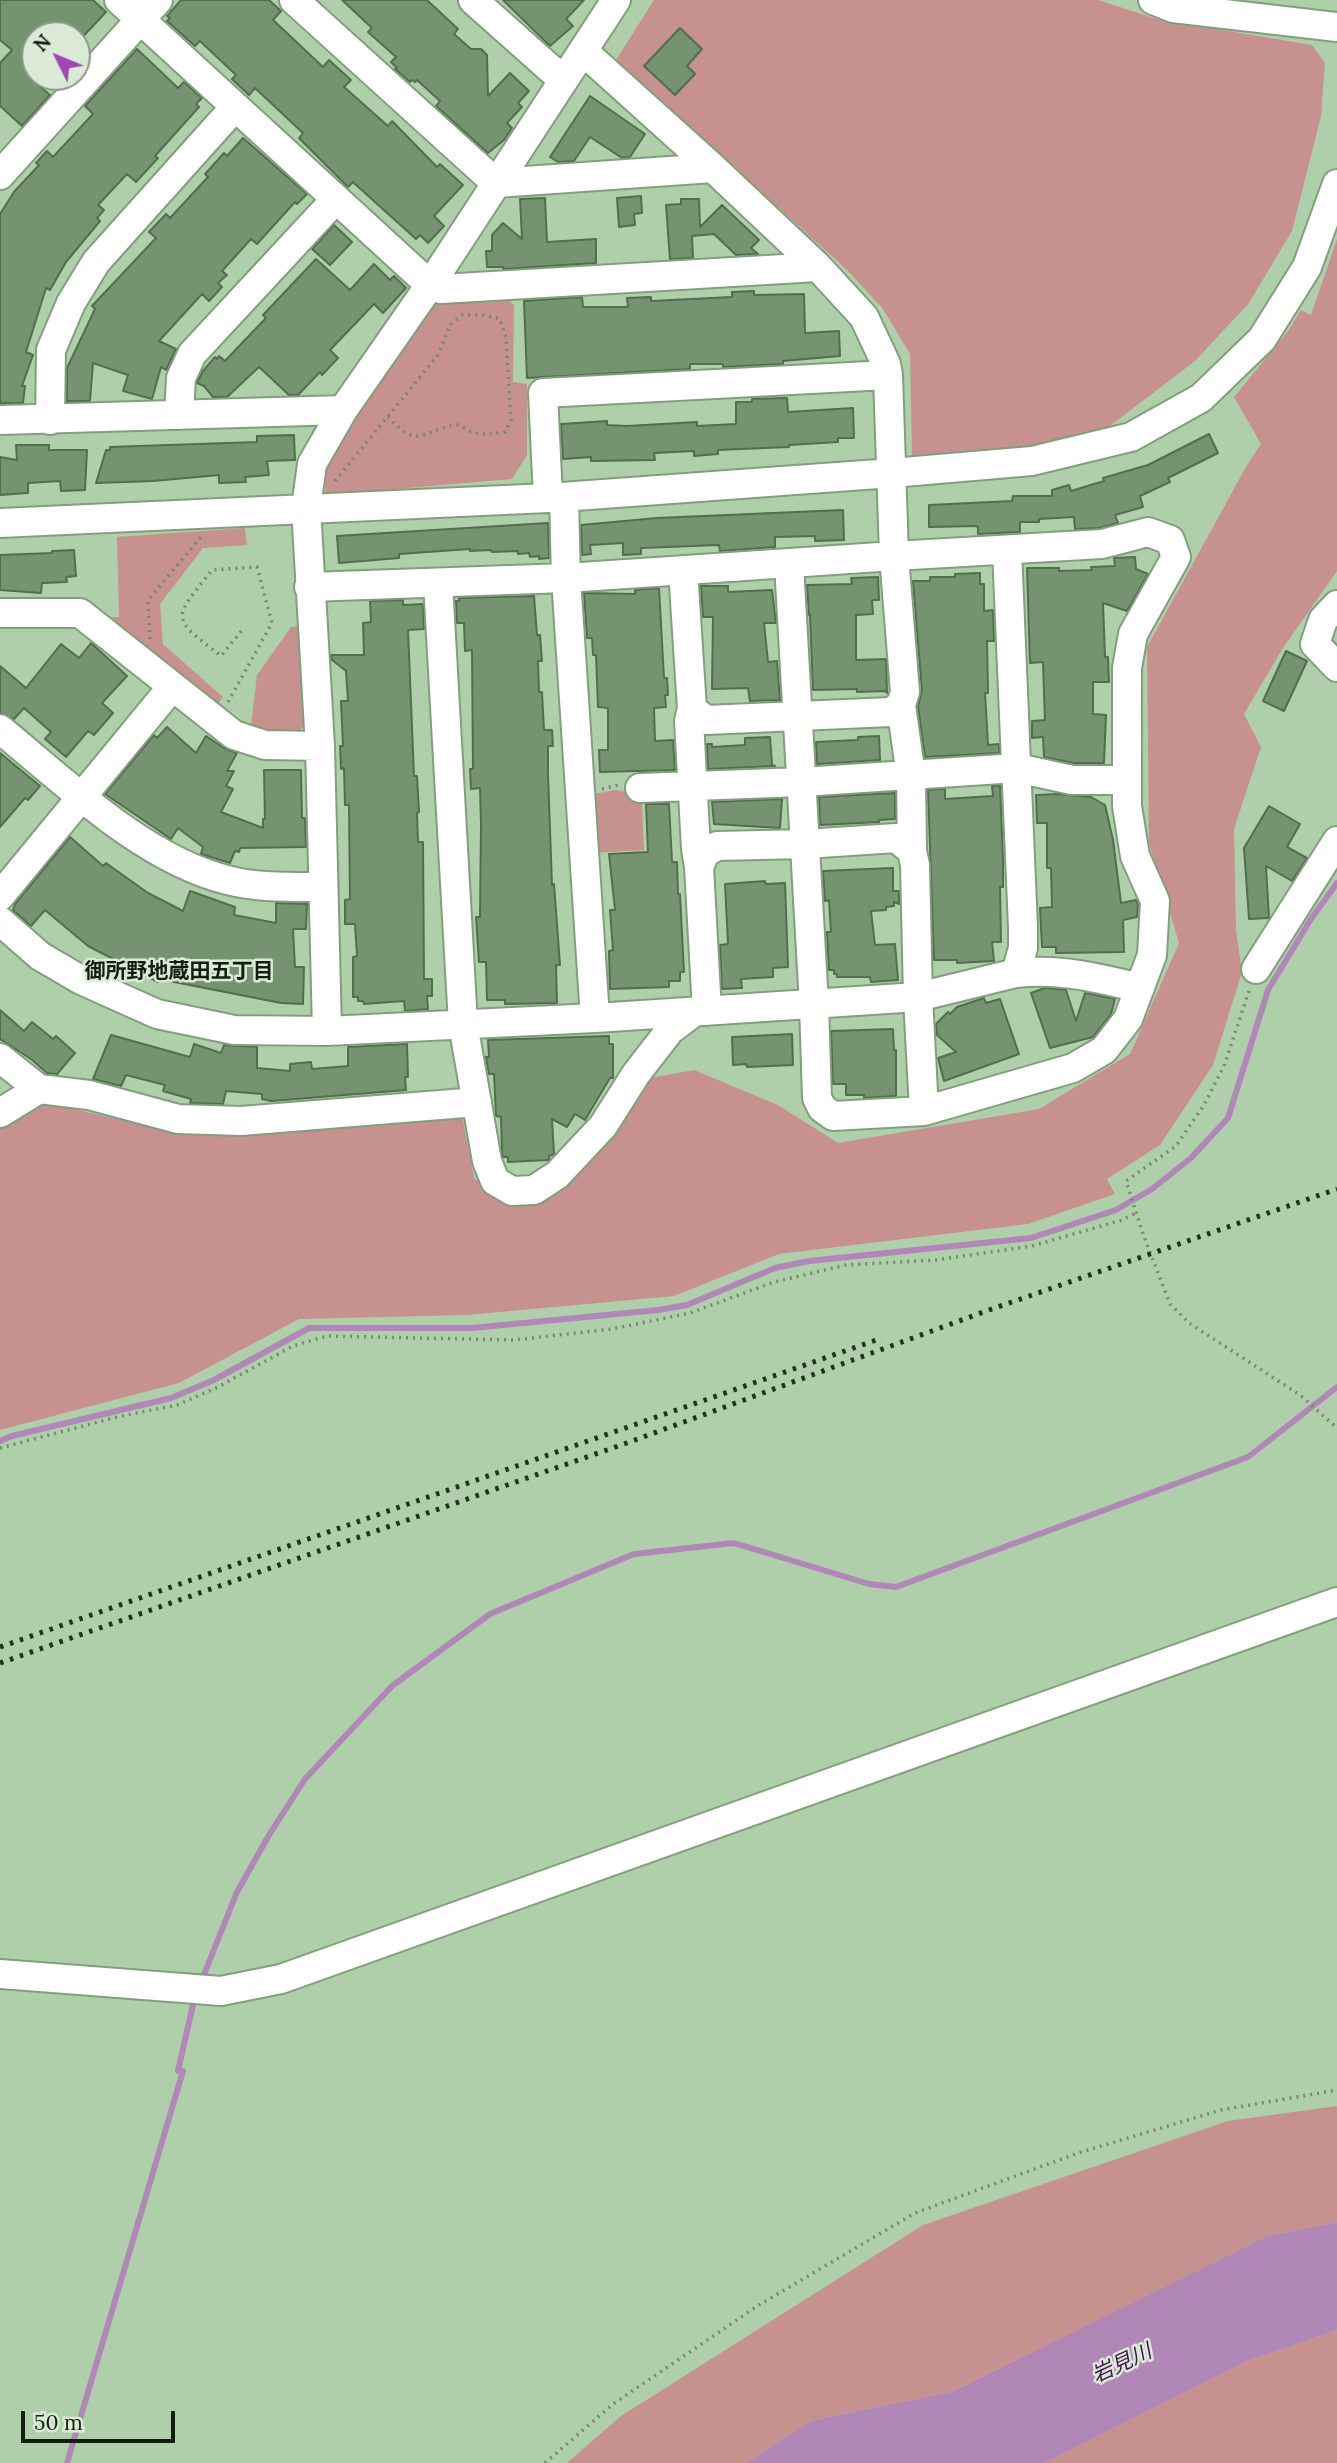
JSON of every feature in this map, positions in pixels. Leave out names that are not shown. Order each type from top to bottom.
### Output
[{"type":"street","points":[[119,0],[149,10],[235,107],[430,285],[441,289],[818,267]]},
{"type":"street","points":[[294,0],[496,184],[713,168]]},
{"type":"street","points":[[473,0],[563,80]]},
{"type":"street","points":[[327,1031],[320,746],[306,508],[312,464],[343,410],[430,285],[616,0]]},
{"type":"street","points":[[1153,0],[1173,8],[1337,27]]},
{"type":"street","points":[[0,175],[149,10]]},
{"type":"street","points":[[583,51],[818,267],[864,317],[886,365],[894,556],[905,692],[901,705],[911,776],[924,1111]]},
{"type":"street","points":[[50,420],[51,350],[71,303],[96,262],[235,107]]},
{"type":"street","points":[[0,523],[556,497],[892,474],[1032,461],[1131,437],[1200,398],[1262,339],[1307,267],[1337,184]]},
{"type":"street","points":[[179,415],[181,378],[192,354],[336,199]]},
{"type":"street","points":[[595,1018],[566,578],[543,393],[888,375]]},
{"type":"street","points":[[0,420],[343,410]]},
{"type":"street","points":[[309,587],[566,578],[1102,544],[1148,532],[1170,540],[1176,557],[1133,634],[1128,668],[1127,806],[1135,856],[1155,901],[1152,955],[1128,1019],[1104,1051],[1073,1069],[924,1111],[833,1116],[822,1108],[817,1098],[789,564]]},
{"type":"street","points":[[1007,550],[1023,938],[1016,973]]},
{"type":"street","points":[[683,570],[692,709],[689,721],[692,786],[699,867],[700,1012]]},
{"type":"street","points":[[438,583],[463,1024],[486,1161],[495,1181],[512,1191],[534,1190],[557,1175],[603,1126],[636,1074],[670,1030],[700,1012]]},
{"type":"street","points":[[1337,605],[1323,620],[1315,644],[1337,667]]},
{"type":"street","points":[[0,613],[80,613],[234,735],[265,745],[320,746]]},
{"type":"street","points":[[0,896],[172,687]]},
{"type":"street","points":[[692,709],[706,720],[891,712],[901,705]]},
{"type":"street","points":[[0,729],[141,841],[186,867],[228,881],[271,887],[323,887]]},
{"type":"street","points":[[640,788],[801,782],[1017,768],[1072,780],[1127,780]]},
{"type":"street","points":[[699,867],[705,853],[717,846],[896,838],[912,850]]},
{"type":"street","points":[[1255,969],[1337,841]]},
{"type":"street","points":[[0,921],[40,956],[81,980],[157,1014],[234,1030],[327,1031],[918,998],[1016,973],[1037,971],[1094,976],[1140,988]]},
{"type":"street","points":[[0,1058],[39,1089],[89,1095],[178,1119],[241,1121],[477,1102]]},
{"type":"street","points":[[0,1113],[39,1089]]},
{"type":"street","points":[[0,1974],[221,1991],[281,1979],[1337,1602]]},
{"type":"path","points":[[332,485],[387,416],[438,355],[450,325],[462,315],[484,315],[500,319],[506,339],[511,420],[505,432],[485,435],[460,425],[443,426],[414,436],[387,416]]},
{"type":"path","points":[[150,640],[148,600],[202,535]]},
{"type":"path","points":[[217,723],[272,623],[257,567],[212,570],[182,608],[181,619],[187,630],[221,656],[243,629]]},
{"type":"path","points":[[580,796],[617,785],[640,788]]},
{"type":"path","points":[[1255,969],[1242,1018],[1224,1066],[1204,1105],[1176,1146],[1126,1181],[1170,1304],[1189,1323],[1300,1395],[1337,1428]]},
{"type":"path","points":[[0,1448],[117,1417],[177,1405],[216,1388],[293,1346],[327,1336],[513,1340],[611,1329],[690,1313],[774,1282],[846,1265],[936,1260],[1032,1246],[1122,1220],[1138,1212]]},
{"type":"path","points":[[545,2463],[613,2404],[759,2305],[915,2213],[1078,2153],[1221,2110],[1337,2090]]},
{"type":"shaded area","points":[[654,0],[1098,0],[1157,19],[1312,45],[1325,63],[1321,116],[1292,231],[1249,303],[1195,361],[1102,432],[1040,450],[912,458],[910,354],[883,309],[847,270],[616,60]]},
{"type":"shaded area","points":[[1337,239],[1337,571],[1283,648],[1244,714],[1261,747],[1234,829],[1236,930],[1242,972],[1213,1065],[1160,1145],[1107,1179],[1115,1194],[1028,1224],[779,1254],[674,1296],[467,1315],[299,1319],[179,1383],[0,1430],[0,1128],[43,1102],[156,1128],[428,1107],[463,1120],[474,1178],[511,1207],[563,1185],[644,1079],[694,1070],[778,1105],[838,1143],[1039,1109],[1130,1054],[1179,943],[1149,843],[1147,647],[1261,444],[1234,397],[1288,331],[1301,310],[1311,315]]},
{"type":"shaded area","points":[[506,298],[514,305],[513,382],[527,384],[527,455],[512,479],[326,495],[324,459],[427,301]]},
{"type":"shaded area","points":[[245,528],[247,545],[203,548],[160,604],[163,644],[223,697],[213,710],[95,617],[119,617],[117,537]]},
{"type":"shaded area","points":[[301,626],[306,722],[297,735],[261,733],[251,726],[257,675],[291,627]]},
{"type":"shaded area","points":[[616,790],[635,793],[642,802],[644,850],[590,853],[587,795]]},
{"type":"shaded area","points":[[1337,2106],[1337,2222],[1267,2236],[954,2391],[811,2421],[747,2463],[567,2463],[621,2416],[923,2225],[1228,2121]]},
{"type":"shaded area","points":[[1337,2330],[1337,2463],[1045,2463],[1247,2361]]},
{"type":"water","name":"岩見川","points":[[1337,2222],[1337,2330],[1247,2361],[1045,2463],[747,2463],[811,2421],[954,2391],[1267,2236]]},
{"type":"building","points":[[0,0],[93,0],[106,12],[91,28],[91,21],[21,21],[21,91],[45,91],[50,95],[22,126],[0,106],[0,63],[12,50],[0,40]]},
{"type":"building","points":[[181,0],[269,0],[281,11],[273,20],[323,67],[329,60],[351,80],[344,87],[388,126],[392,121],[437,167],[440,164],[463,185],[434,216],[444,226],[428,243],[420,235],[416,239],[353,182],[348,187],[299,138],[303,133],[255,88],[249,95],[232,79],[236,75],[200,41],[195,46],[167,21],[170,18],[167,16]]},
{"type":"building","points":[[342,0],[427,0],[458,29],[454,34],[471,49],[481,49],[487,55],[488,96],[510,73],[529,91],[518,103],[522,107],[507,123],[512,128],[504,140],[488,153],[436,106],[440,101],[417,80],[410,82],[395,69],[397,68],[391,62],[396,57],[368,32],[372,28]]},
{"type":"building","points":[[503,0],[584,0],[566,19],[573,26],[550,46]]},
{"type":"building","points":[[680,28],[702,49],[687,66],[695,74],[675,95],[644,66]]},
{"type":"building","points":[[137,49],[178,88],[184,82],[202,98],[196,104],[199,107],[155,156],[158,158],[136,182],[127,174],[98,205],[104,210],[97,218],[100,221],[66,262],[50,290],[46,288],[26,352],[33,355],[22,386],[25,386],[23,403],[0,403],[0,214],[47,151],[53,157],[93,114],[85,106]]},
{"type":"building","points":[[590,96],[645,134],[630,157],[622,158],[590,137],[574,161],[558,162],[550,157]]},
{"type":"building","points":[[243,138],[307,194],[297,204],[295,202],[257,244],[251,239],[222,271],[227,275],[218,283],[222,287],[209,301],[202,294],[159,341],[176,349],[166,370],[161,367],[152,399],[123,391],[128,375],[93,363],[90,401],[67,401],[67,368],[95,309],[92,306],[156,238],[149,232],[166,214],[170,218],[208,177],[205,174],[224,153],[227,156]]},
{"type":"building","points":[[641,196],[642,213],[634,214],[635,225],[619,227],[617,198]]},
{"type":"building","points":[[545,198],[547,242],[596,239],[596,263],[503,269],[487,267],[486,251],[492,251],[492,235],[503,223],[522,239],[520,199]]},
{"type":"building","points":[[681,199],[699,199],[700,227],[722,205],[759,240],[751,248],[758,254],[736,255],[714,234],[692,236],[693,258],[670,259],[666,205],[681,204]]},
{"type":"building","points":[[334,225],[352,242],[330,265],[312,249]]},
{"type":"building","points":[[316,259],[350,290],[374,264],[390,280],[394,276],[406,288],[383,313],[374,304],[330,350],[338,358],[298,395],[289,395],[259,367],[227,397],[213,397],[204,386],[197,383],[203,371],[215,357],[217,359],[219,356],[225,361],[266,318],[263,315]]},
{"type":"building","points":[[754,291],[754,295],[804,294],[805,333],[839,331],[840,356],[783,361],[783,364],[723,367],[723,364],[690,364],[690,369],[527,378],[524,301],[582,297],[583,307],[628,307],[627,298],[651,297],[651,301],[732,297],[732,292]]},
{"type":"building","points":[[787,398],[788,412],[853,408],[854,438],[838,438],[838,442],[789,447],[718,450],[718,454],[694,456],[694,451],[654,453],[655,460],[591,461],[591,457],[563,459],[561,424],[607,421],[607,425],[627,426],[697,422],[697,426],[736,424],[736,402]]},
{"type":"building","points":[[1209,434],[1218,453],[1168,478],[1170,482],[1140,496],[1143,507],[1115,515],[1118,523],[1099,528],[1075,529],[1074,517],[1039,519],[1039,522],[1020,522],[1020,532],[978,534],[976,526],[929,527],[929,505],[1012,501],[1013,496],[1052,496],[1052,490],[1069,485],[1071,491],[1148,465]]},
{"type":"building","points":[[294,435],[295,460],[267,461],[269,475],[245,477],[246,482],[219,483],[219,475],[96,483],[106,450],[110,450],[110,447],[257,442],[257,436]]},
{"type":"building","points":[[16,445],[49,445],[49,450],[87,450],[85,490],[61,491],[60,481],[28,483],[28,493],[0,495],[0,457],[17,460]]},
{"type":"building","points":[[843,510],[844,540],[815,541],[815,536],[775,537],[775,547],[720,551],[719,545],[641,548],[641,554],[623,555],[623,543],[590,545],[591,554],[582,555],[581,525],[657,518]]},
{"type":"building","points":[[548,523],[549,558],[530,557],[529,553],[518,554],[518,551],[470,549],[399,554],[399,558],[339,563],[337,536]]},
{"type":"building","points":[[74,550],[76,576],[66,577],[67,582],[42,583],[41,593],[0,590],[0,555]]},
{"type":"building","points":[[1135,557],[1136,569],[1148,574],[1127,611],[1103,603],[1109,682],[1093,682],[1093,714],[1106,715],[1104,763],[1074,763],[1044,757],[1043,737],[1032,738],[1032,721],[1045,720],[1043,662],[1030,663],[1027,568],[1092,570],[1091,567],[1115,566],[1114,558]]},
{"type":"building","points":[[980,573],[980,584],[984,584],[984,611],[993,610],[994,641],[987,641],[988,693],[985,693],[988,745],[999,744],[999,753],[925,757],[918,706],[922,691],[913,581]]},
{"type":"building","points":[[878,577],[879,600],[872,600],[873,614],[856,615],[856,660],[886,659],[887,693],[857,692],[857,689],[813,690],[807,585],[852,584],[851,578]]},
{"type":"building","points":[[701,586],[728,586],[728,592],[772,590],[776,623],[764,623],[768,662],[777,661],[780,700],[750,701],[748,688],[712,689],[713,617],[703,617]]},
{"type":"building","points":[[659,588],[664,678],[667,678],[668,695],[665,695],[666,707],[654,708],[655,741],[673,740],[675,770],[600,772],[599,750],[608,750],[608,708],[598,707],[596,655],[593,655],[592,638],[587,638],[584,593],[635,594],[635,590]]},
{"type":"building","points":[[534,596],[542,661],[538,661],[544,730],[552,730],[553,746],[548,746],[548,774],[552,885],[554,884],[560,965],[556,965],[557,1003],[505,1004],[505,1000],[487,1000],[486,962],[479,962],[476,917],[480,917],[481,825],[480,788],[471,789],[472,650],[465,651],[464,623],[457,623],[456,601],[459,601],[459,598]]},
{"type":"building","points":[[403,600],[403,605],[423,604],[424,629],[408,630],[414,776],[417,776],[419,812],[418,842],[423,842],[424,979],[432,979],[432,996],[427,996],[428,1009],[405,1011],[404,1001],[364,1004],[363,1001],[358,1001],[358,997],[353,997],[353,957],[357,956],[355,924],[345,924],[345,900],[350,899],[349,805],[345,805],[344,768],[341,769],[340,746],[343,746],[341,701],[348,701],[346,671],[332,660],[331,655],[364,655],[363,623],[371,622],[370,601]]},
{"type":"building","points":[[91,643],[127,676],[102,703],[113,713],[94,735],[88,731],[66,757],[45,739],[51,732],[24,708],[14,719],[0,713],[0,666],[26,688],[61,644],[79,658]]},
{"type":"building","points":[[1286,651],[1307,661],[1284,711],[1263,701]]},
{"type":"building","points":[[167,727],[196,753],[206,736],[237,753],[227,771],[234,771],[226,786],[233,789],[221,812],[263,828],[264,770],[301,770],[302,818],[305,818],[306,847],[240,848],[239,852],[235,851],[230,863],[201,854],[203,847],[178,828],[171,839],[105,794],[154,735],[157,738]]},
{"type":"building","points":[[879,736],[880,760],[817,764],[816,742]]},
{"type":"building","points":[[770,737],[772,765],[775,766],[708,769],[707,744],[712,744],[712,747],[745,745],[745,738]]},
{"type":"building","points":[[0,753],[40,786],[28,800],[25,798],[0,827]]},
{"type":"building","points":[[992,786],[1000,786],[1003,858],[1003,887],[1000,887],[1001,942],[992,942],[994,961],[957,963],[957,960],[934,960],[928,790],[945,789],[945,799],[993,796]]},
{"type":"building","points":[[895,793],[895,819],[820,825],[819,797]]},
{"type":"building","points":[[1036,795],[1091,797],[1105,805],[1113,840],[1121,903],[1136,900],[1138,904],[1137,917],[1123,920],[1124,952],[1056,953],[1056,947],[1042,947],[1040,908],[1052,907],[1051,868],[1047,868],[1047,823],[1037,823]]},
{"type":"building","points":[[782,799],[780,828],[714,824],[712,802]]},
{"type":"building","points":[[646,804],[669,804],[672,862],[677,862],[680,894],[684,972],[680,972],[680,981],[669,981],[669,987],[610,989],[609,951],[613,950],[610,910],[615,910],[609,854],[648,852]]},
{"type":"building","points":[[1269,806],[1300,824],[1287,847],[1307,858],[1292,881],[1266,866],[1269,918],[1249,919],[1244,848]]},
{"type":"building","points":[[70,837],[103,866],[106,863],[148,893],[183,911],[190,891],[235,907],[234,915],[276,923],[276,903],[307,904],[306,929],[293,929],[295,967],[304,967],[303,1004],[281,1003],[159,979],[158,982],[88,946],[45,910],[31,926],[13,910],[15,904]]},
{"type":"building","points":[[893,868],[893,891],[899,891],[899,904],[894,902],[894,906],[886,907],[886,910],[871,911],[875,945],[895,944],[898,980],[871,982],[870,977],[837,977],[834,970],[829,970],[827,932],[831,932],[829,900],[825,901],[823,871]]},
{"type":"building","points":[[765,881],[766,884],[785,883],[788,967],[773,968],[773,977],[741,979],[742,988],[722,989],[720,945],[728,944],[725,884]]},
{"type":"building","points":[[1045,988],[1066,990],[1076,1021],[1085,993],[1115,999],[1111,1014],[1093,1037],[1050,1048],[1031,993]]},
{"type":"building","points":[[984,998],[986,1003],[1000,999],[1019,1054],[944,1081],[938,1058],[956,1052],[937,1035],[936,1024],[957,1007]]},
{"type":"building","points":[[0,1010],[24,1031],[32,1022],[53,1039],[56,1036],[75,1053],[57,1074],[47,1073],[0,1039]]},
{"type":"building","points":[[893,1029],[896,1096],[864,1098],[864,1095],[846,1095],[846,1084],[833,1084],[831,1031]]},
{"type":"building","points":[[792,1034],[793,1065],[733,1065],[732,1037]]},
{"type":"building","points":[[111,1035],[190,1057],[194,1044],[221,1053],[224,1045],[257,1047],[257,1068],[290,1071],[290,1064],[311,1062],[312,1069],[348,1066],[348,1047],[407,1044],[406,1090],[271,1101],[262,1099],[262,1094],[226,1091],[223,1104],[190,1103],[191,1099],[163,1091],[165,1085],[126,1075],[121,1086],[93,1079]]},
{"type":"building","points":[[609,1036],[609,1044],[613,1044],[613,1078],[610,1078],[585,1120],[575,1114],[567,1127],[552,1119],[554,1154],[549,1156],[549,1160],[508,1162],[508,1157],[503,1157],[502,1153],[501,1117],[496,1116],[494,1074],[489,1074],[486,1057],[489,1057],[488,1040]]},
{"type":"waterway","points":[[0,1441],[171,1398],[214,1380],[309,1328],[472,1328],[658,1310],[687,1305],[775,1268],[809,1261],[1031,1238],[1116,1210],[1152,1189],[1191,1158],[1228,1118],[1268,990],[1311,919],[1337,883]]},
{"type":"waterway","points":[[201,1982],[237,1892],[305,1779],[392,1686],[490,1614],[634,1554],[734,1543],[869,1584],[896,1587],[1248,1457],[1337,1387]]},
{"type":"waterway","points":[[67,2463],[183,2071],[178,2071],[195,1996]]},
{"type":"railway","points":[[0,1663],[624,1444],[989,1310],[1337,1189]]},
{"type":"railway","points":[[0,1647],[882,1338]]},
{"type":"district","name":"御所野地蔵田五丁目","points":[[179,972]]}]
